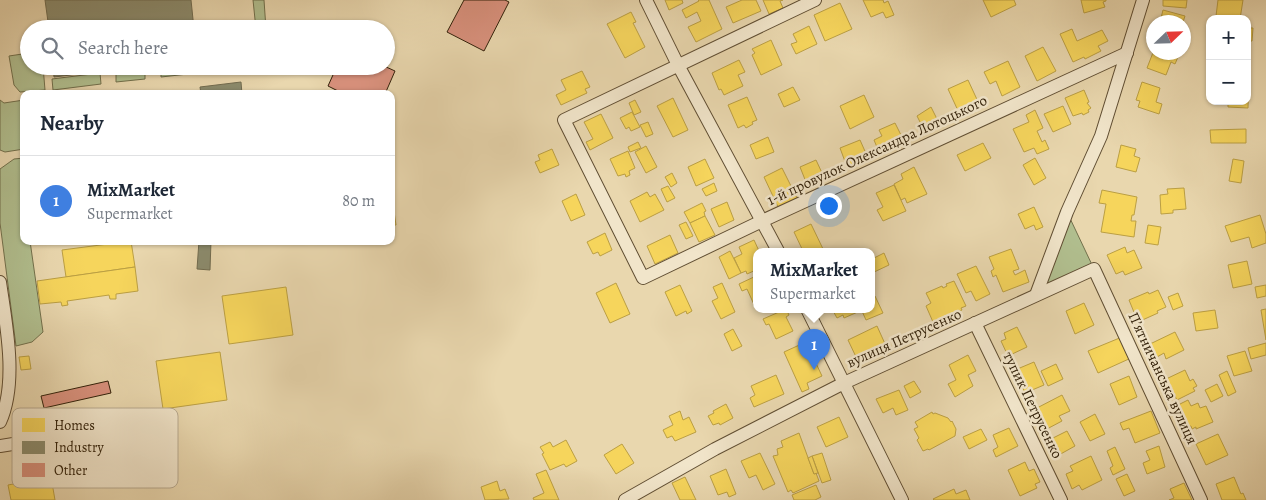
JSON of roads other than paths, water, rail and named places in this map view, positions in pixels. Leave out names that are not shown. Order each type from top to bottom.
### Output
[{"type":"street","points":[[646,0],[678,65],[776,248]]},
{"type":"street","points":[[678,65],[815,0]]},
{"type":"street","points":[[1036,295],[1067,212],[1101,136],[1143,0]]},
{"type":"street","name":"1-й провулок Олександра Лотоцького","points":[[678,65],[564,120],[642,278],[1127,53]]},
{"type":"street","name":"вулиця Петрусенко","points":[[625,500],[715,449],[844,383],[1094,269]]},
{"type":"street","name":"Пʼятничанська вулиця","points":[[1094,269],[1201,500]]},
{"type":"street","points":[[0,282],[9,350],[8,393],[0,422]]},
{"type":"street","points":[[809,313],[902,500]]},
{"type":"street","name":"тупик Петрусенко","points":[[975,323],[1060,500]]},
{"type":"place","name":"MixMarket","points":[[814,370]]}]
